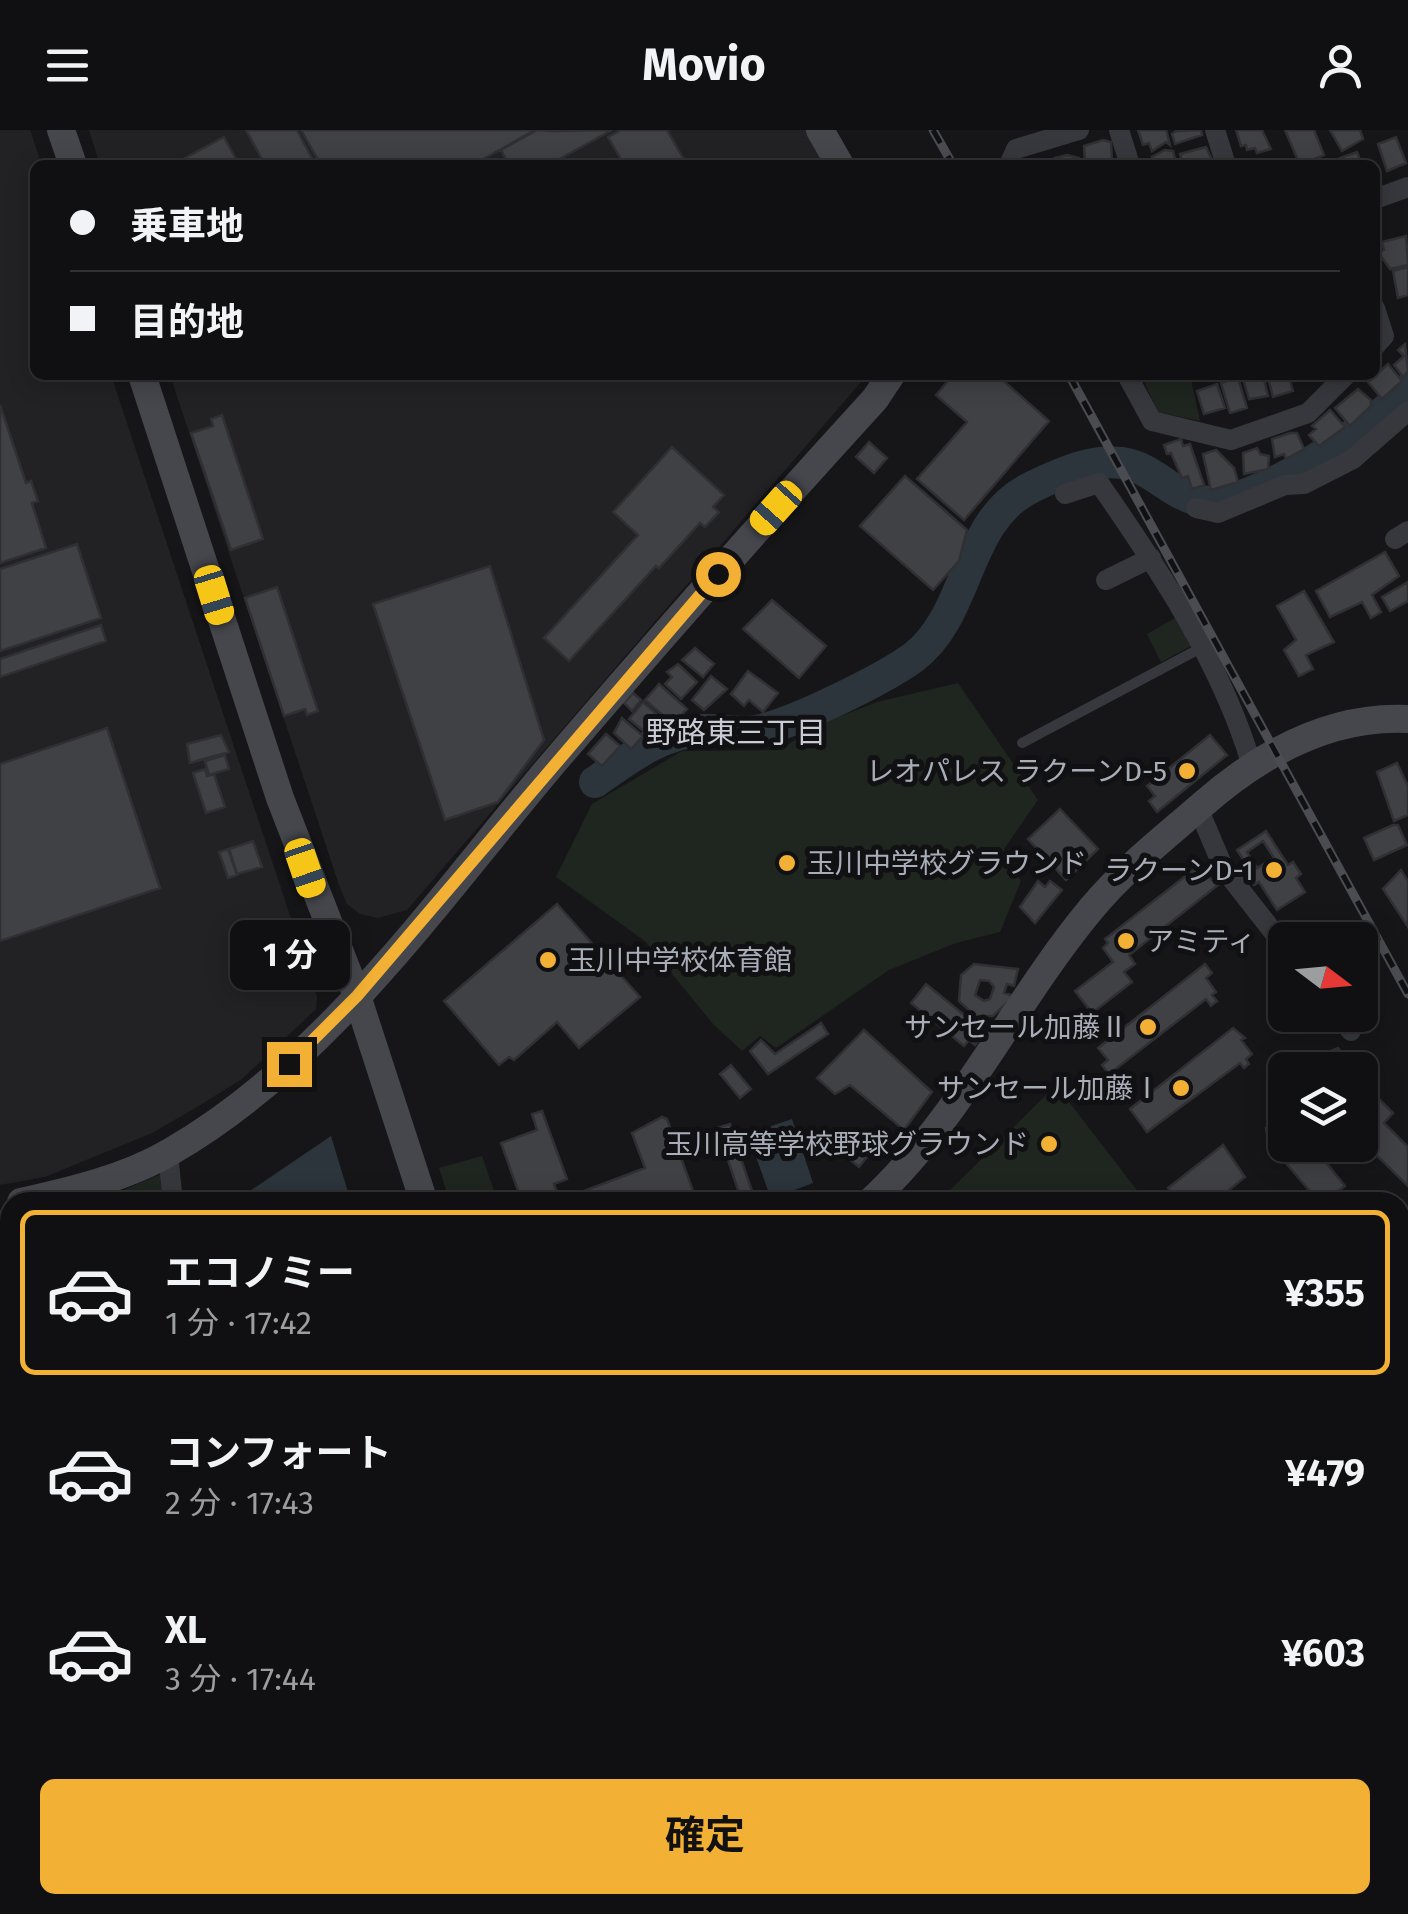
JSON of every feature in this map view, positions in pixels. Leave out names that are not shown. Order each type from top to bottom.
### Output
[{"type":"street","points":[[61,130],[70,160]]},
{"type":"street","points":[[820,130],[837,160]]},
{"type":"street","points":[[1011,160],[1016,149],[1079,130]]},
{"type":"street","points":[[1119,130],[1128,160]]},
{"type":"street","points":[[1215,130],[1224,160]]},
{"type":"street","points":[[1380,196],[1408,187]]},
{"type":"street","points":[[144,380],[280,798],[357,996],[421,1192]]},
{"type":"street","points":[[58,1192],[97,1182],[168,1154],[236,1108],[316,1042],[638,664],[875,399],[888,380]]},
{"type":"street","points":[[1130,380],[1152,421],[1231,440],[1308,413],[1341,380]]},
{"type":"street","points":[[1196,508],[1218,512],[1285,485],[1304,484],[1353,459],[1408,411]]},
{"type":"street","points":[[1065,494],[1099,482],[1151,558],[1238,716],[1252,766]]},
{"type":"street","points":[[1106,580],[1151,558]]},
{"type":"street","points":[[879,1192],[945,1114],[1090,910],[1136,861],[1252,766],[1323,730],[1360,721],[1408,720]]},
{"type":"street","points":[[1198,808],[1333,741],[1408,720]]},
{"type":"street","points":[[1198,808],[1224,869],[1268,925]]},
{"type":"street","points":[[168,1154],[172,1192]]},
{"type":"lane","points":[[1022,743],[1199,649]]},
{"type":"shaded area","points":[[0,130],[30,130],[40,160],[30,160],[30,380],[113,380],[317,997],[316,1009],[242,1079],[197,1107],[152,1133],[45,1177],[0,1185]]},
{"type":"shaded area","points":[[89,130],[811,130],[828,160],[98,160]]},
{"type":"shaded area","points":[[172,380],[863,380],[407,910],[378,918],[360,914],[347,904]]},
{"type":"shaded area","points":[[1143,380],[1191,380],[1200,421],[1158,412]]},
{"type":"shaded area","points":[[1175,618],[1193,645],[1161,662],[1147,634]]},
{"type":"shaded area","name":"玉川中学校グラウンド","points":[[958,683],[1038,800],[1004,849],[1021,881],[1000,932],[956,943],[889,970],[776,1048],[760,1036],[742,1051],[713,1024],[646,942],[556,877],[592,804],[682,751],[779,750],[821,724],[877,702]]},
{"type":"shaded area","name":"玉川高等学校野球グラウンド","points":[[1056,1085],[1138,1192],[948,1192]]},
{"type":"shaded area","points":[[792,1119],[813,1183],[789,1192],[769,1192],[748,1134]]},
{"type":"shaded area","points":[[331,1136],[348,1192],[248,1192]]},
{"type":"shaded area","points":[[482,1156],[495,1192],[447,1192],[439,1168]]},
{"type":"shaded area","points":[[161,1174],[163,1192],[119,1192]]},
{"type":"building","points":[[246,130],[297,130],[313,160],[262,160]]},
{"type":"building","points":[[301,130],[535,130],[482,160],[318,160]]},
{"type":"building","points":[[537,130],[612,130],[558,160],[506,160],[501,150]]},
{"type":"building","points":[[621,130],[667,130],[684,160],[621,160],[608,137]]},
{"type":"building","points":[[1138,130],[1166,130],[1170,145],[1166,142],[1152,151],[1149,143],[1143,145]]},
{"type":"building","points":[[1201,130],[1202,135],[1175,144],[1172,134],[1176,131]]},
{"type":"building","points":[[1236,130],[1262,130],[1271,149],[1257,153],[1255,148],[1247,150],[1246,145],[1241,146]]},
{"type":"building","points":[[1285,130],[1314,130],[1324,155],[1298,160]]},
{"type":"building","points":[[1330,130],[1360,130],[1363,139],[1342,151]]},
{"type":"building","points":[[224,137],[236,160],[186,160]]},
{"type":"building","points":[[1396,137],[1406,163],[1387,171],[1378,144]]},
{"type":"building","points":[[1103,140],[1111,142],[1112,160],[1085,160],[1084,146]]},
{"type":"building","points":[[1206,147],[1212,160],[1182,160],[1180,154]]},
{"type":"building","points":[[1165,150],[1173,151],[1176,160],[1153,160]]},
{"type":"building","points":[[1357,152],[1360,160],[1341,160]]},
{"type":"building","points":[[1067,155],[1080,160],[1056,160]]},
{"type":"building","points":[[1406,236],[1408,265],[1390,269],[1380,255],[1384,250],[1382,242]]},
{"type":"building","points":[[1408,267],[1408,295],[1398,298],[1393,271]]},
{"type":"building","points":[[1405,344],[1408,372],[1403,377],[1394,365],[1404,356],[1398,350]]},
{"type":"building","points":[[1388,364],[1402,381],[1382,399],[1368,382],[1380,380],[1380,371]]},
{"type":"building","points":[[949,380],[1003,380],[1049,421],[964,520],[917,479],[967,422],[936,395]]},
{"type":"building","points":[[1239,380],[1247,408],[1230,413],[1221,383]]},
{"type":"building","points":[[1243,380],[1264,380],[1268,396],[1249,399]]},
{"type":"building","points":[[1268,380],[1290,380],[1293,391],[1273,397]]},
{"type":"building","points":[[1217,384],[1225,408],[1204,414],[1197,391]]},
{"type":"building","points":[[1358,389],[1371,400],[1371,406],[1350,426],[1335,408]]},
{"type":"building","points":[[0,405],[26,483],[31,481],[38,501],[32,503],[46,548],[0,563]]},
{"type":"building","points":[[1330,410],[1345,427],[1319,446],[1309,435],[1316,429],[1312,426]]},
{"type":"building","points":[[222,415],[263,539],[231,550],[191,433],[213,426],[211,419]]},
{"type":"building","points":[[1297,433],[1304,449],[1286,459],[1284,454],[1275,457],[1272,439]]},
{"type":"building","points":[[1181,439],[1183,446],[1190,444],[1204,485],[1192,489],[1188,476],[1182,478],[1171,453],[1167,454],[1164,445]]},
{"type":"building","points":[[869,442],[887,458],[874,473],[856,457]]},
{"type":"building","points":[[672,447],[724,495],[713,507],[719,512],[705,527],[700,523],[659,568],[656,566],[569,661],[544,638],[638,535],[613,512]]},
{"type":"building","points":[[1257,448],[1260,454],[1269,456],[1268,469],[1244,474],[1243,453]]},
{"type":"building","points":[[1216,450],[1234,468],[1238,482],[1211,490],[1203,454]]},
{"type":"building","points":[[905,476],[967,530],[959,561],[933,590],[860,526]]},
{"type":"building","points":[[77,544],[101,618],[0,651],[0,569]]},
{"type":"building","points":[[1385,552],[1399,576],[1372,595],[1381,612],[1371,618],[1362,602],[1330,617],[1316,591]]},
{"type":"building","points":[[490,566],[544,740],[498,802],[445,820],[373,604]]},
{"type":"building","points":[[1408,582],[1408,601],[1390,611],[1382,597]]},
{"type":"building","points":[[277,587],[318,711],[307,715],[305,709],[284,716],[245,598]]},
{"type":"building","points":[[1304,591],[1334,642],[1306,655],[1313,669],[1299,676],[1284,650],[1296,640],[1277,606]]},
{"type":"building","points":[[772,600],[826,646],[799,678],[743,629]]},
{"type":"building","points":[[101,625],[106,641],[0,677],[0,659]]},
{"type":"building","points":[[695,648],[714,664],[703,677],[682,660]]},
{"type":"building","points":[[678,664],[697,682],[681,699],[665,684],[672,677],[667,672]]},
{"type":"building","points":[[748,671],[778,693],[763,712],[749,700],[744,706],[731,694]]},
{"type":"building","points":[[711,676],[727,689],[704,710],[692,700]]},
{"type":"building","points":[[659,684],[687,709],[678,719],[665,717],[645,700]]},
{"type":"building","points":[[633,693],[641,700],[632,711],[624,703]]},
{"type":"building","points":[[643,702],[667,723],[653,739],[629,719]]},
{"type":"building","points":[[622,718],[643,736],[631,749],[614,733]]},
{"type":"building","points":[[107,728],[160,888],[0,941],[0,764]]},
{"type":"building","points":[[606,734],[620,746],[602,766],[588,754]]},
{"type":"building","points":[[221,735],[229,752],[190,763],[187,744]]},
{"type":"building","name":"レオパレス ラクーンD-5","points":[[1210,735],[1227,755],[1157,812],[1149,801],[1155,796],[1147,786]]},
{"type":"building","points":[[225,755],[229,769],[209,775],[205,761]]},
{"type":"building","points":[[1397,763],[1408,786],[1408,815],[1394,821],[1377,772]]},
{"type":"building","points":[[205,769],[207,776],[214,774],[225,807],[206,813],[193,773]]},
{"type":"building","points":[[1060,809],[1098,849],[1066,880],[1028,839]]},
{"type":"building","points":[[1398,825],[1407,845],[1374,860],[1364,838]]},
{"type":"building","name":"ラクーンD-1","points":[[1266,831],[1288,865],[1293,862],[1301,874],[1296,878],[1305,892],[1277,910],[1259,882],[1254,885],[1250,879],[1254,876],[1237,850]]},
{"type":"building","points":[[253,841],[262,867],[237,874],[229,849]]},
{"type":"building","points":[[1263,841],[1274,858],[1257,868],[1247,852]]},
{"type":"building","points":[[228,849],[237,875],[228,878],[219,852]]},
{"type":"building","name":"アミティ","points":[[1197,867],[1218,885],[1129,955],[1135,964],[1124,972],[1132,982],[1092,1013],[1075,991],[1113,962],[1103,948],[1108,943],[1105,939]]},
{"type":"building","points":[[1401,870],[1408,881],[1408,927],[1383,889]]},
{"type":"building","points":[[1038,881],[1045,887],[1050,881],[1062,890],[1035,923],[1020,907]]},
{"type":"building","name":"玉川中学校体育館","points":[[557,904],[640,997],[579,1048],[557,1022],[514,1060],[509,1057],[499,1065],[444,1001]]},
{"type":"building","points":[[974,964],[1018,969],[1014,986],[1007,984],[1004,993],[1011,995],[1010,1000],[993,1016],[975,1016],[959,1001],[961,975]],"holes":[[[980,980],[989,981],[994,987],[990,999],[984,1001],[975,995]]]},
{"type":"building","name":"サンセール加藤Ⅱ","points":[[1205,964],[1212,973],[1206,978],[1217,1001],[1211,1006],[1206,999],[1109,1074],[1102,1065],[1108,1060],[1098,1048]]},
{"type":"building","points":[[926,984],[985,1032],[975,1045],[969,1040],[964,1046],[911,1003]]},
{"type":"building","points":[[821,1023],[828,1034],[768,1074],[750,1051],[761,1040],[775,1054]]},
{"type":"building","name":"サンセール加藤Ⅰ","points":[[1233,1028],[1245,1038],[1241,1040],[1252,1054],[1246,1059],[1249,1064],[1244,1068],[1240,1063],[1147,1132],[1130,1109]]},
{"type":"building","points":[[864,1030],[932,1092],[904,1130],[850,1085],[835,1094],[817,1078]]},
{"type":"building","points":[[731,1065],[751,1089],[740,1098],[720,1074]]},
{"type":"building","points":[[1378,1098],[1393,1113],[1384,1123],[1408,1147],[1408,1186],[1378,1157]]},
{"type":"building","points":[[542,1111],[567,1179],[554,1184],[557,1192],[518,1192],[501,1143],[537,1130],[532,1114]]},
{"type":"building","points":[[662,1117],[667,1119],[693,1192],[581,1192],[645,1168],[632,1133]]},
{"type":"building","points":[[730,1124],[737,1146],[724,1150],[717,1128]]},
{"type":"building","points":[[852,1130],[874,1148],[859,1167],[837,1149]]},
{"type":"building","points":[[1223,1145],[1245,1177],[1231,1192],[1171,1192],[1168,1188]]},
{"type":"building","points":[[739,1153],[752,1192],[739,1192],[727,1157]]},
{"type":"building","points":[[1285,1162],[1326,1162],[1345,1186],[1337,1192],[1310,1192]]},
{"type":"waterway","points":[[595,782],[646,748],[673,736],[703,730],[750,732],[772,727],[837,700],[914,657],[947,617],[992,521],[1009,502],[1032,487],[1074,469],[1119,463],[1147,472],[1190,497],[1207,502],[1227,500],[1253,492],[1313,461],[1370,423],[1408,389]]},
{"type":"railway","points":[[933,130],[950,160]]},
{"type":"railway","points":[[1072,380],[1408,994]]},
{"type":"place","name":"レオパレス ラクーンD-5","points":[[1187,771]]},
{"type":"place","name":"玉川中学校グラウンド","points":[[787,863]]},
{"type":"place","name":"ラクーンD-1","points":[[1274,870]]},
{"type":"place","name":"アミティ","points":[[1126,941]]},
{"type":"place","name":"玉川中学校体育館","points":[[548,960]]},
{"type":"place","name":"サンセール加藤Ⅱ","points":[[1148,1027]]},
{"type":"place","name":"サンセール加藤Ⅰ","points":[[1181,1088]]},
{"type":"place","name":"玉川高等学校野球グラウンド","points":[[1049,1144]]},
{"type":"district","name":"野路東三丁目","points":[[736,733]]},
{"type":"route","points":[[289,1064],[316,1042],[357,996],[718,574]]}]
